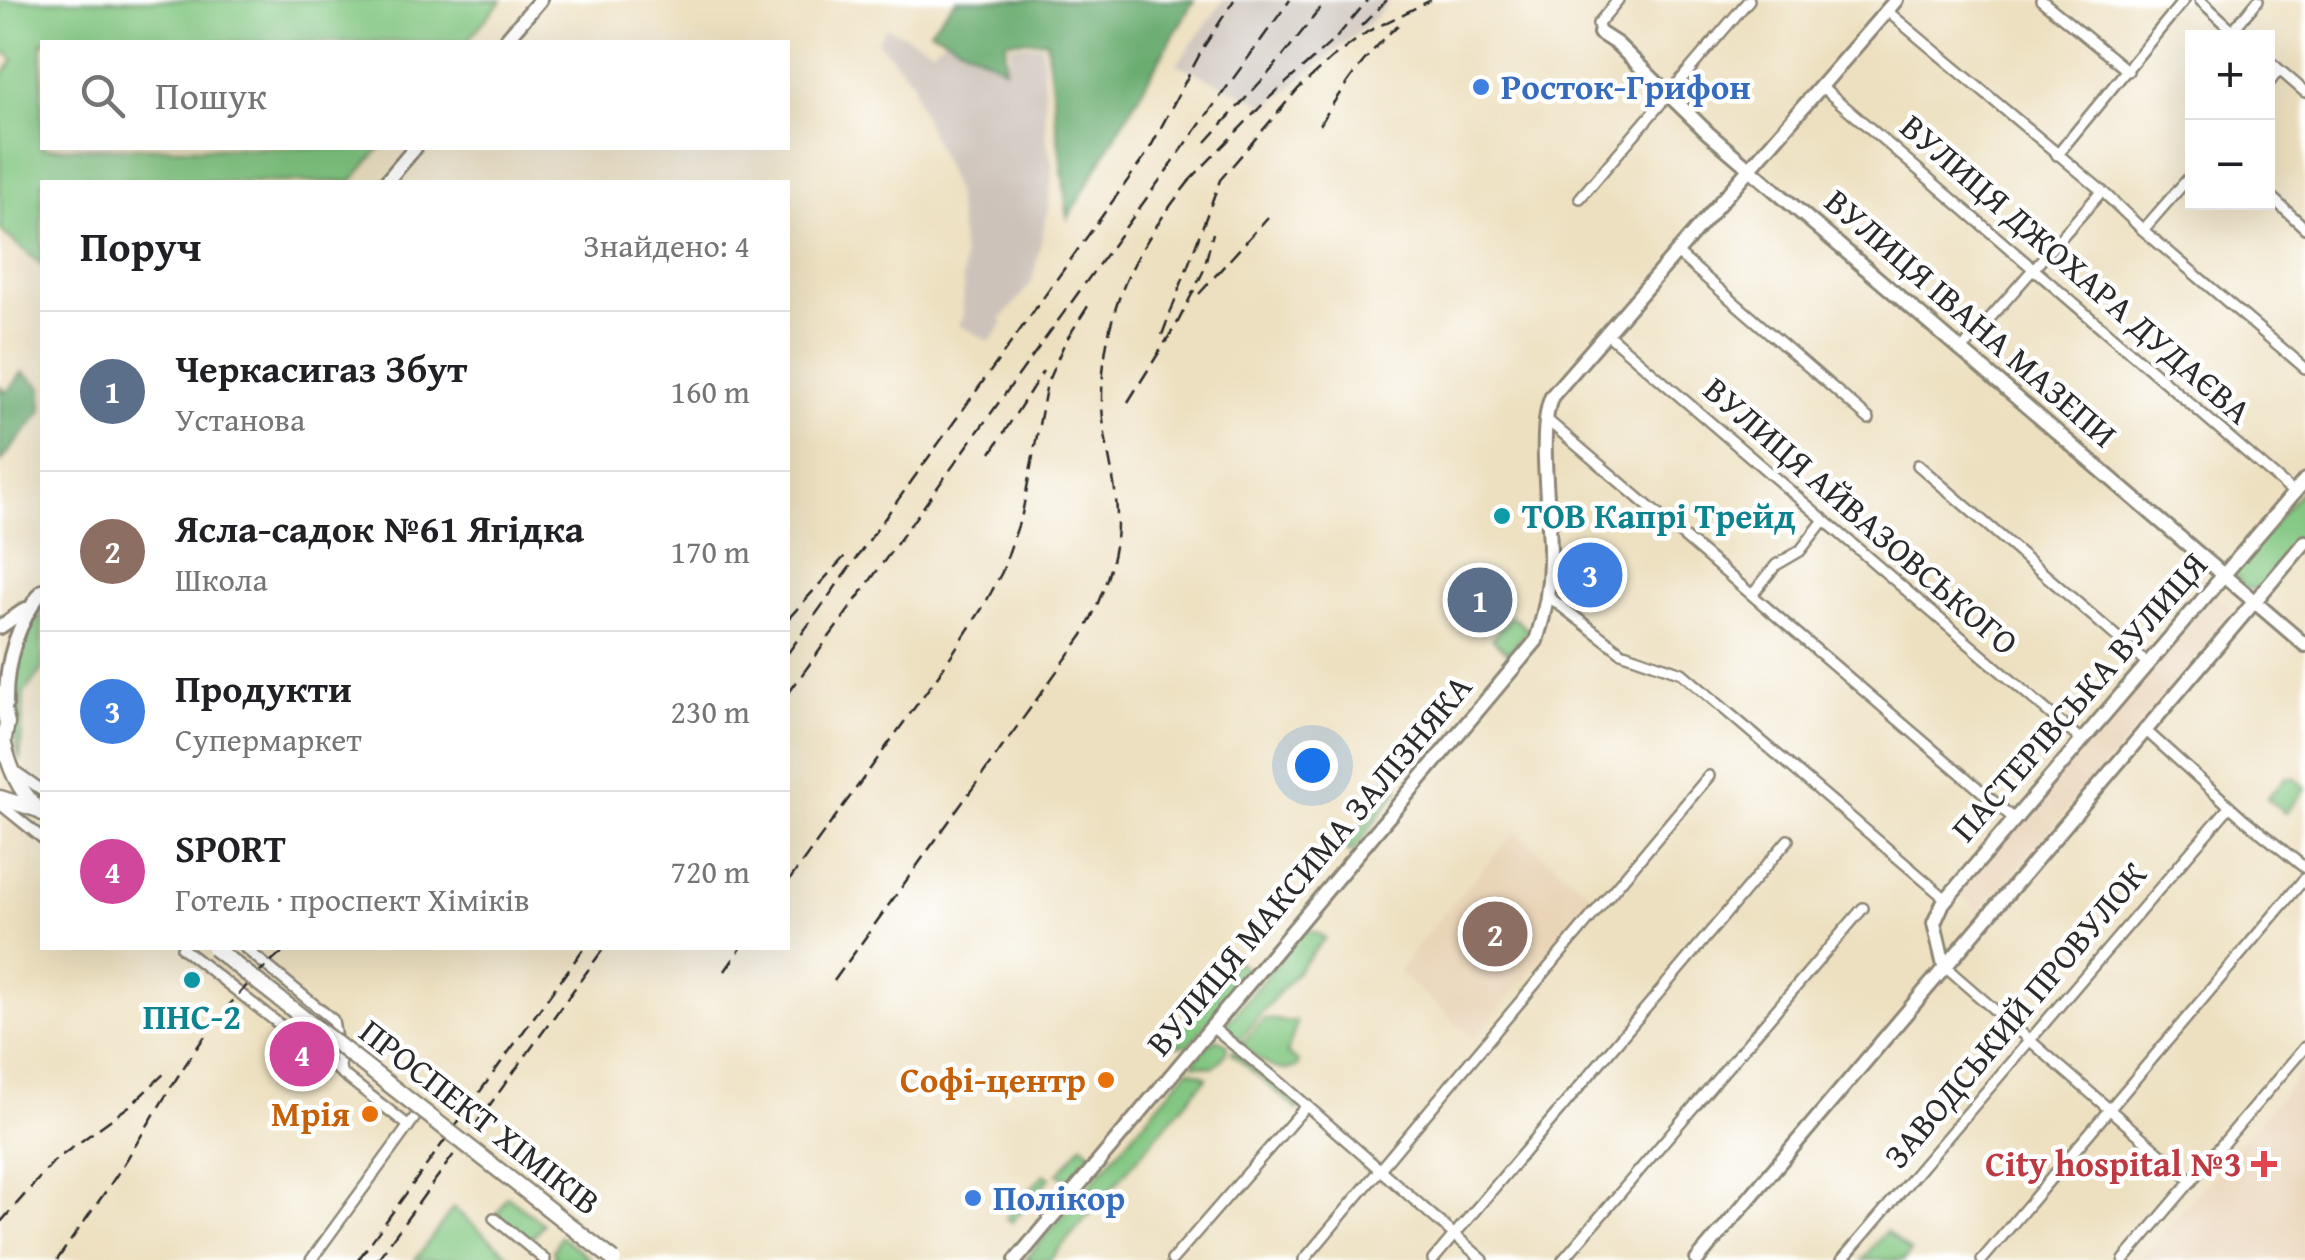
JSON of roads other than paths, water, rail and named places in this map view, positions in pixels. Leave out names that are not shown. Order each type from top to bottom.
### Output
[{"type":"main road","points":[[506,40],[540,0]]},
{"type":"main road","name":"ВУЛИЦЯ МАКСИМА ЗАЛІЗНЯКА","points":[[1016,1260],[1536,641],[1549,597],[1546,419],[1552,396],[1891,5]]},
{"type":"main road","name":"ВУЛИЦЯ ІВАНА МАЗЕПИ","points":[[1600,32],[1708,132],[2305,645]]},
{"type":"main road","points":[[388,180],[413,150]]},
{"type":"main road","name":"ПАСТЕРІВСЬКА ВУЛИЦЯ","points":[[1946,899],[2305,480]]},
{"type":"main road","name":"ПАСТЕРІВСЬКА ВУЛИЦЯ","points":[[1697,1260],[2305,542]]},
{"type":"main road","points":[[40,594],[11,657],[2,749],[10,768],[40,811]]},
{"type":"main road","points":[[0,627],[32,605]]},
{"type":"main road","points":[[0,693],[6,712]]},
{"type":"main road","points":[[0,801],[40,811]]},
{"type":"main road","points":[[1944,966],[1934,923],[1946,899]]},
{"type":"main road","name":"ПРОСПЕКТ ХІМІКІВ","points":[[217,950],[614,1260]]},
{"type":"street","points":[[1600,32],[1598,24],[1618,0]]},
{"type":"street","points":[[1580,198],[1749,0]]},
{"type":"street","points":[[2041,0],[2128,71]]},
{"type":"street","points":[[2057,155],[2184,0]]},
{"type":"street","points":[[2200,0],[2233,30]]},
{"type":"street","points":[[2239,30],[2258,0]]},
{"type":"street","points":[[1891,5],[2057,155],[2305,368]]},
{"type":"street","points":[[2275,67],[2305,92]]},
{"type":"street","points":[[2275,74],[2278,70]]},
{"type":"street","name":"ВУЛИЦЯ ДЖОХАРА ДУДАЄВА","points":[[1822,87],[2294,493]]},
{"type":"street","points":[[2143,230],[2185,182]]},
{"type":"street","points":[[1962,350],[2102,190]]},
{"type":"street","points":[[2275,200],[2305,228]]},
{"type":"street","points":[[1676,252],[1869,419]]},
{"type":"street","name":"ВУЛИЦЯ АЙВАЗОВСЬКОГО","points":[[1606,333],[2081,740]]},
{"type":"street","points":[[1546,419],[2013,818]]},
{"type":"street","points":[[1918,465],[2148,663]]},
{"type":"street","points":[[1752,594],[1776,565],[1800,551],[1824,520]]},
{"type":"street","points":[[1549,597],[1621,652],[1682,673],[1946,899]]},
{"type":"street","points":[[2144,729],[2305,868]]},
{"type":"street","points":[[10,768],[40,789]]},
{"type":"street","points":[[1304,1260],[1709,776]]},
{"type":"street","points":[[0,801],[40,836]]},
{"type":"street","name":"ЗАВОДСЬКИЙ ПРОВУЛОК","points":[[1842,1260],[2230,806]]},
{"type":"street","points":[[1433,1260],[1788,840]]},
{"type":"street","points":[[1982,1260],[2305,878]]},
{"type":"street","points":[[1563,1260],[1863,908]]},
{"type":"street","points":[[185,950],[410,1126]]},
{"type":"street","points":[[247,950],[333,1020],[342,1072]]},
{"type":"street","points":[[1944,966],[2192,1180]]},
{"type":"street","points":[[1212,1028],[1307,1105],[1483,1260]]},
{"type":"street","points":[[310,1260],[424,1106],[336,1037]]},
{"type":"street","points":[[2124,1260],[2305,1047]]},
{"type":"street","points":[[384,1106],[396,1085]]},
{"type":"street","points":[[1172,1260],[1307,1105]]},
{"type":"street","points":[[494,1218],[545,1260]]},
{"type":"railway","points":[[790,650],[1148,152],[1203,48],[1234,0]]},
{"type":"railway","points":[[790,691],[1290,0]]},
{"type":"railway","points":[[1206,142],[1274,67],[1327,0]]},
{"type":"railway","points":[[1188,182],[1268,99],[1336,38],[1368,0]]},
{"type":"railway","points":[[1361,26],[1387,0]]},
{"type":"railway","points":[[1162,335],[1220,180],[1298,89],[1331,59],[1367,32],[1431,0]]},
{"type":"railway","points":[[1320,125],[1355,72],[1398,25]]},
{"type":"railway","points":[[834,981],[1083,635],[1096,607],[1117,533],[1102,404],[1108,338],[1126,280],[1140,253],[1195,174]]},
{"type":"railway","points":[[1199,294],[1268,217]]},
{"type":"railway","points":[[1128,402],[1178,322],[1203,272],[1213,233]]},
{"type":"railway","points":[[790,879],[939,674],[1002,572],[1022,514],[1047,383],[1065,342],[1090,303]]},
{"type":"railway","points":[[991,453],[1043,371]]},
{"type":"railway","points":[[790,617],[846,555]]},
{"type":"railway","points":[[57,1260],[218,1019],[286,950]]},
{"type":"railway","points":[[358,1260],[583,950]]},
{"type":"railway","points":[[377,1260],[603,950]]},
{"type":"railway","points":[[725,971],[740,950]]},
{"type":"railway","points":[[0,1223],[54,1161],[132,1104],[169,1069]]},
{"type":"place","name":"Росток-Грифон","points":[[1481,87]]},
{"type":"place","name":"ТОВ Капрі Трейд","points":[[1502,516]]},
{"type":"place","name":"Продукти","points":[[1590,575]]},
{"type":"place","name":"Черкасигаз Збут","points":[[1480,600]]},
{"type":"place","name":"Ясла-садок №61 Ягідка","points":[[1495,934]]},
{"type":"place","name":"ПНС-2","points":[[192,980]]},
{"type":"place","name":"SPORT","points":[[302,1054]]},
{"type":"place","name":"Софі-центр","points":[[1106,1080]]},
{"type":"place","name":"Мрія","points":[[370,1114]]},
{"type":"place","name":"City hospital №3","points":[[2264,1164]]},
{"type":"place","name":"Полікор","points":[[973,1198]]}]
